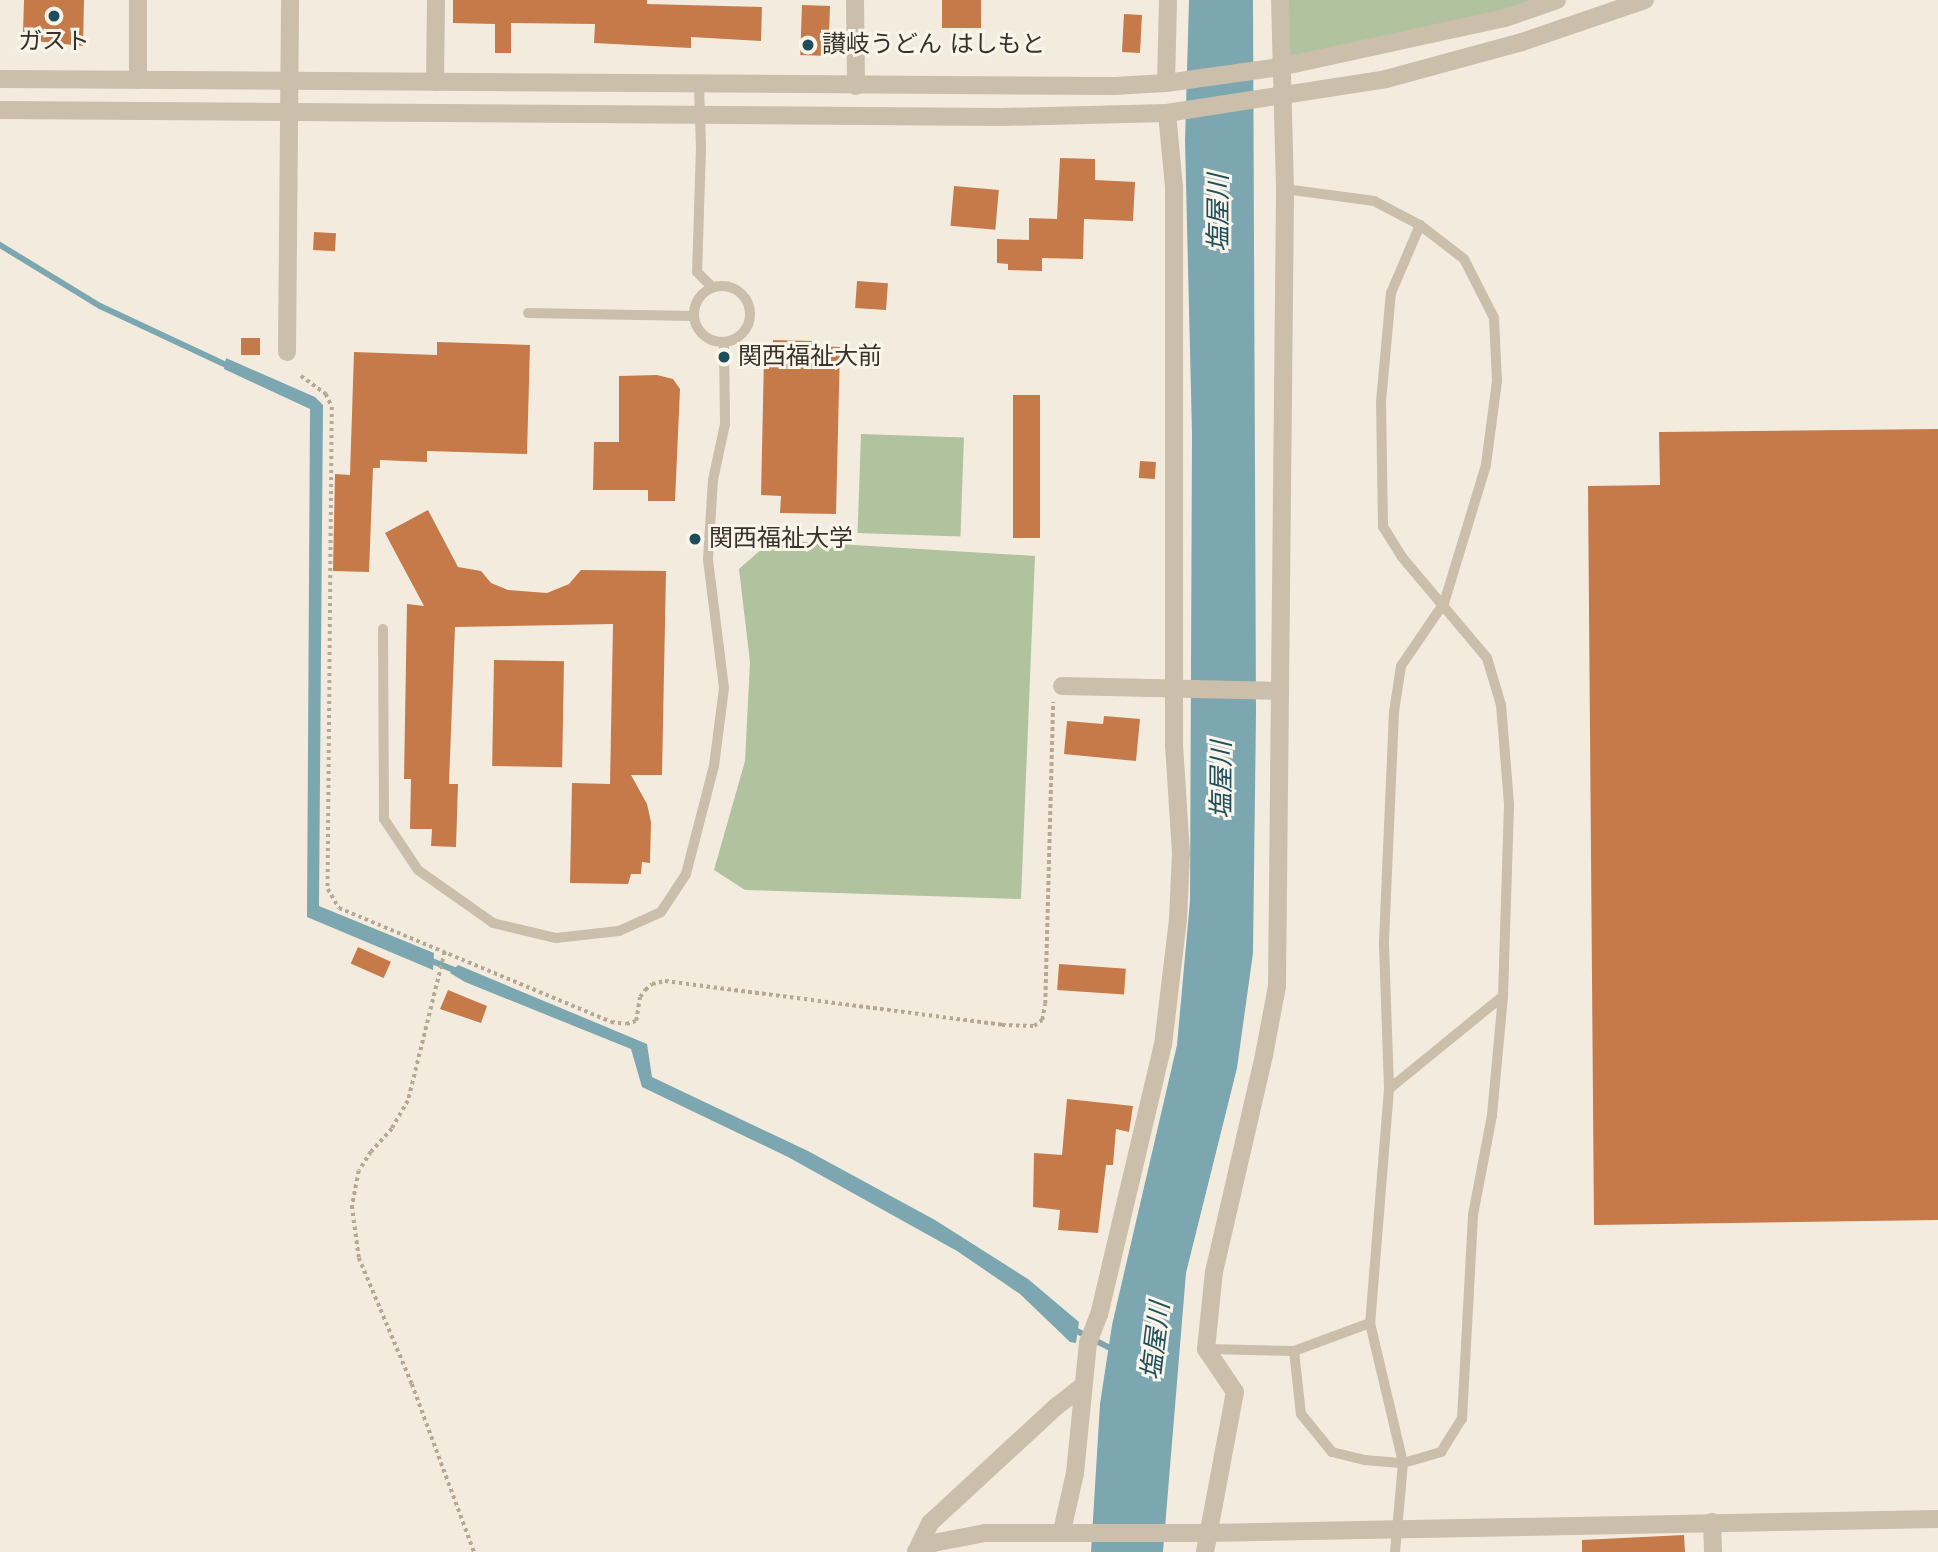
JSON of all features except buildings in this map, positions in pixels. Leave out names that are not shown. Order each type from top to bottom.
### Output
[{"type":"street","points":[[138,0],[138,80]]},
{"type":"street","points":[[287,352],[290,0]]},
{"type":"street","points":[[435,82],[436,0]]},
{"type":"street","points":[[855,0],[856,86]]},
{"type":"street","points":[[1166,83],[1168,0]]},
{"type":"street","points":[[1205,1552],[1206,1533],[1235,1392],[1206,1349],[1214,1272],[1264,1055],[1277,986],[1285,189],[1280,0]]},
{"type":"street","points":[[0,79],[1114,86],[1166,83],[1280,68],[1505,18],[1558,0]]},
{"type":"street","points":[[0,110],[1002,117],[1167,113],[1386,79],[1522,42],[1646,0]]},
{"type":"street","points":[[1069,1531],[1088,1343],[1099,1315],[1163,1045],[1171,985],[1181,853],[1176,806],[1174,689],[1174,187],[1167,113]]},
{"type":"street","points":[[1062,686],[1279,691]]},
{"type":"street","points":[[916,1552],[930,1523],[1057,1406],[1083,1386]]},
{"type":"street","points":[[916,1552],[933,1543],[985,1533],[1206,1533],[1938,1519]]},
{"type":"street","points":[[1712,1522],[1713,1552]]},
{"type":"lane","points":[[699,85],[701,147],[697,272],[712,287]]},
{"type":"lane","points":[[1285,189],[1374,201],[1419,225],[1464,260],[1494,318],[1497,381],[1486,465],[1444,603],[1401,666],[1394,712],[1384,945],[1389,1089],[1370,1324],[1403,1463],[1395,1552]]},
{"type":"lane","points":[[1293,1351],[1301,1415],[1332,1452],[1365,1460],[1403,1463],[1441,1451],[1462,1419],[1472,1215],[1492,1115],[1503,996],[1509,804],[1501,705],[1487,658],[1444,603],[1402,557],[1383,527],[1381,402],[1391,293],[1419,225]]},
{"type":"lane","points":[[720,285],[738,290],[750,306],[751,315],[744,333],[724,342],[709,339],[701,333],[694,316],[698,299],[712,287],[720,285]]},
{"type":"lane","points":[[528,313],[694,316]]},
{"type":"lane","points":[[383,629],[384,819],[418,870],[493,923],[556,938],[619,931],[661,912],[686,874],[714,766],[724,688],[708,559],[713,480],[725,424],[724,342]]},
{"type":"lane","points":[[1389,1089],[1503,996]]},
{"type":"lane","points":[[1206,1349],[1293,1351],[1370,1324]]},
{"type":"path","points":[[301,376],[326,394],[332,407],[328,889],[338,908],[611,1021],[626,1024],[636,1021],[640,997],[645,990],[652,984],[665,981],[1002,1025],[1034,1026],[1042,1020],[1045,1004],[1053,702],[1056,691],[1062,686]]},
{"type":"path","points":[[445,952],[408,1101],[392,1129],[371,1152],[359,1171],[352,1206],[359,1258],[412,1384],[474,1552]]},
{"type":"green space","points":[[1280,0],[1557,0],[1280,67]]},
{"type":"green space","points":[[861,434],[964,438],[960,537],[858,533]]},
{"type":"green space","points":[[772,540],[1035,556],[1021,899],[745,890],[714,870],[745,761],[750,662],[739,569]]},
{"type":"water","name":"塩屋川","points":[[1189,0],[1253,0],[1256,713],[1253,953],[1237,1068],[1186,1273],[1163,1552],[1091,1552],[1100,1404],[1112,1325],[1177,1045],[1190,901],[1192,434],[1185,141]]},
{"type":"water","points":[[226,358],[315,397],[323,405],[319,906],[434,953],[433,970],[307,917],[310,409],[224,369]]},
{"type":"water","points":[[458,965],[647,1044],[652,1077],[808,1151],[935,1220],[1028,1279],[1079,1322],[1076,1343],[1070,1342],[1020,1294],[957,1251],[788,1157],[642,1087],[631,1049],[465,982],[450,973]]},
{"type":"waterway","points":[[0,245],[100,306],[230,367]]},
{"type":"waterway","points":[[427,959],[459,972]]},
{"type":"waterway","points":[[1071,1328],[1114,1350]]},
{"type":"place","name":"ガスト","points":[[54,16]]},
{"type":"place","name":"讃岐うどん はしもと","points":[[808,45]]},
{"type":"place","name":"関西福祉大前","points":[[724,357]]},
{"type":"place","name":"関西福祉大学","points":[[695,539]]}]
